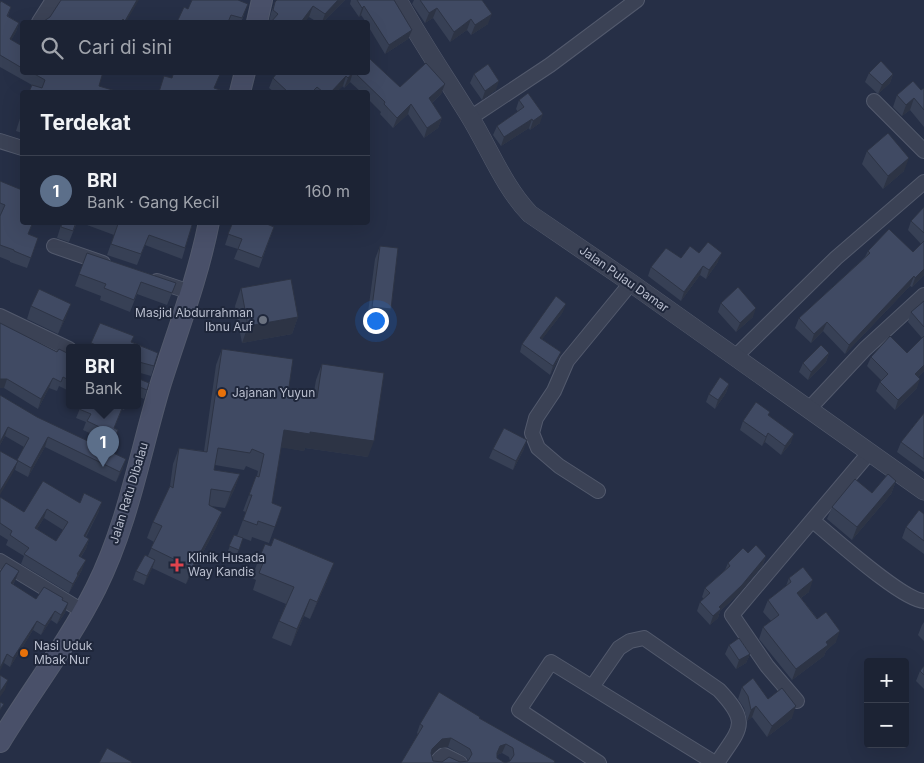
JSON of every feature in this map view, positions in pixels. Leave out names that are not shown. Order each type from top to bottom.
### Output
[{"type":"main road","points":[[257,20],[262,0]]},
{"type":"main road","points":[[240,90],[244,75]]},
{"type":"main road","name":"Jalan Ratu Dibalau","points":[[0,742],[84,612],[113,547],[132,494],[131,462],[152,385],[190,292],[203,255],[208,225]]},
{"type":"street","name":"Jalan Pulau Damar","points":[[398,0],[470,118],[510,189],[525,209],[540,222],[631,283],[924,491]]},
{"type":"street","points":[[470,118],[550,65],[637,0]]},
{"type":"street","points":[[44,20],[50,1]]},
{"type":"street","points":[[874,101],[924,151]]},
{"type":"street","points":[[0,141],[20,147]]},
{"type":"street","points":[[735,357],[836,258],[924,182]]},
{"type":"street","points":[[54,246],[118,267]]},
{"type":"street","points":[[145,277],[190,292]]},
{"type":"street","points":[[598,491],[559,466],[538,448],[532,433],[536,418],[554,391],[567,362],[631,283]]},
{"type":"street","points":[[808,410],[865,349],[924,296]]},
{"type":"street","points":[[0,316],[66,348]]},
{"type":"street","points":[[797,701],[779,682],[732,615],[870,452]]},
{"type":"street","points":[[813,521],[888,582],[918,601],[924,601]]},
{"type":"street","points":[[0,561],[84,612]]},
{"type":"street","points":[[592,687],[619,648],[630,641],[644,638],[719,690],[740,717],[738,732],[716,763],[551,662],[519,710],[599,763]]},
{"type":"street","points":[[436,763],[444,755],[460,763]]},
{"type":"building","points":[[61,0],[137,0],[126,20],[46,20],[50,17]]},
{"type":"building","points":[[192,0],[238,0],[248,4],[242,18],[231,15],[229,20],[178,20],[184,7],[188,9]]},
{"type":"building","points":[[277,0],[338,0],[325,14],[313,6],[302,20],[273,20],[278,14],[273,10]]},
{"type":"building","points":[[357,0],[394,0],[412,30],[389,45],[364,6],[362,8]]},
{"type":"building","points":[[420,0],[482,0],[492,14],[475,25],[471,19],[454,32],[437,8],[429,13]]},
{"type":"building","points":[[1,1],[11,7],[7,16],[19,23],[10,39],[20,45],[20,67],[0,55]]},
{"type":"building","points":[[370,59],[400,87],[426,63],[445,84],[429,98],[442,118],[427,128],[411,104],[397,118],[384,104],[385,102],[357,75],[370,75]]},
{"type":"building","points":[[881,61],[893,74],[882,85],[869,73]]},
{"type":"building","points":[[488,64],[499,81],[485,91],[474,74]]},
{"type":"building","points":[[36,75],[102,75],[99,86],[112,90],[30,90],[32,85],[42,88],[45,80]]},
{"type":"building","points":[[173,75],[220,75],[214,88],[220,90],[160,90],[164,76],[172,78]]},
{"type":"building","points":[[276,75],[350,75],[348,78],[346,76],[333,90],[321,90],[317,87],[314,90],[286,90],[273,78]]},
{"type":"building","points":[[913,81],[921,90],[924,88],[924,110],[914,98],[906,105],[897,95]]},
{"type":"building","points":[[528,93],[543,114],[504,137],[497,126],[524,107],[519,100]]},
{"type":"building","points":[[888,133],[909,158],[888,176],[867,151]]},
{"type":"building","points":[[0,181],[20,189],[20,225],[32,225],[28,234],[38,238],[31,258],[0,245],[0,216],[5,205],[0,203]]},
{"type":"building","points":[[924,207],[924,233],[911,221]]},
{"type":"building","points":[[61,225],[75,225],[73,231],[61,227]]},
{"type":"building","points":[[118,225],[192,225],[185,248],[149,235],[141,254],[111,244]]},
{"type":"building","points":[[232,225],[269,225],[274,227],[262,258],[238,249],[242,239],[228,234]]},
{"type":"building","points":[[889,229],[913,252],[924,241],[924,269],[915,278],[914,276],[849,345],[827,322],[814,334],[799,318],[870,253],[868,251]]},
{"type":"building","points":[[708,242],[722,253],[709,270],[703,266],[684,292],[651,267],[666,248],[681,258],[690,246],[699,253]]},
{"type":"building","points":[[380,246],[398,248],[391,309],[372,307]]},
{"type":"building","points":[[87,253],[176,283],[172,293],[141,282],[134,300],[104,288],[106,284],[79,274]]},
{"type":"building","points":[[291,279],[298,317],[248,326],[241,288]]},
{"type":"building","points":[[738,287],[756,308],[740,323],[721,303]]},
{"type":"building","points":[[39,289],[71,304],[63,321],[31,306]]},
{"type":"building","points":[[556,296],[566,304],[540,338],[561,352],[553,366],[522,344]]},
{"type":"building","points":[[924,301],[924,327],[911,312]]},
{"type":"building","points":[[0,323],[57,352],[59,349],[66,352],[66,378],[63,377],[61,382],[53,378],[41,399],[7,379],[0,379]]},
{"type":"building","points":[[100,323],[134,336],[131,342],[136,344],[93,344],[91,343]]},
{"type":"building","points":[[890,336],[907,353],[924,336],[924,365],[915,374],[920,379],[898,400],[880,382],[888,374],[871,357]]},
{"type":"building","points":[[821,345],[829,353],[811,372],[803,363]]},
{"type":"building","points":[[141,346],[158,353],[154,366],[141,363]]},
{"type":"building","points":[[222,349],[293,359],[288,394],[317,398],[322,364],[384,373],[374,441],[284,430],[272,503],[282,507],[275,527],[258,521],[257,525],[243,520],[252,495],[249,495],[256,476],[259,477],[264,454],[252,449],[250,453],[218,448],[214,470],[240,474],[231,492],[211,489],[209,505],[222,512],[192,568],[151,548],[162,526],[153,522],[170,486],[173,488],[179,448],[207,452]]},
{"type":"building","points":[[720,377],[729,384],[718,400],[709,394]]},
{"type":"building","points":[[141,380],[149,383],[147,390],[141,388]]},
{"type":"building","points":[[0,395],[37,417],[126,459],[120,472],[48,437],[31,468],[17,460],[29,438],[8,427],[0,442]]},
{"type":"building","points":[[756,402],[770,412],[768,415],[794,434],[785,446],[768,433],[766,437],[743,421]]},
{"type":"building","points":[[79,409],[122,409],[114,428],[118,430],[116,435],[87,421],[91,414]]},
{"type":"building","points":[[924,413],[924,459],[901,442]]},
{"type":"building","points":[[504,428],[527,440],[516,461],[493,449]]},
{"type":"building","points":[[0,451],[18,461],[0,491]]},
{"type":"building","points":[[888,474],[896,481],[857,527],[832,507],[855,479],[872,493]]},
{"type":"building","points":[[43,481],[80,503],[84,493],[102,502],[84,536],[89,539],[79,556],[86,560],[73,584],[24,554],[29,548],[10,535],[12,531],[0,523],[0,497],[24,512]],"holes":[[[47,509],[68,522],[56,541],[35,528]]]},
{"type":"building","points":[[919,510],[924,514],[924,541],[906,527]]},
{"type":"building","points":[[234,535],[243,538],[239,550],[229,546]]},
{"type":"building","points":[[274,538],[334,563],[317,602],[310,599],[297,629],[279,621],[294,587],[259,573],[263,563],[258,561],[265,544],[271,546]]},
{"type":"building","points":[[756,545],[766,556],[713,616],[700,602],[710,593],[705,588],[730,566],[728,563],[743,548],[748,553]]},
{"type":"building","points":[[145,555],[155,560],[147,576],[136,571]]},
{"type":"building","points":[[6,563],[19,571],[11,583],[36,599],[44,587],[68,603],[61,615],[55,611],[45,626],[37,621],[13,658],[7,654],[0,668],[0,572]]},
{"type":"building","points":[[803,567],[813,580],[797,593],[817,619],[826,612],[840,631],[826,642],[828,645],[796,669],[763,627],[779,615],[768,600],[791,582],[789,578]]},
{"type":"building","points":[[739,638],[750,654],[739,660],[729,645]]},
{"type":"building","points":[[924,666],[924,675],[920,671]]},
{"type":"building","points":[[0,675],[8,680],[0,692]]},
{"type":"building","points":[[753,678],[768,699],[782,688],[796,706],[772,726],[756,706],[751,710],[748,696],[742,687]]},
{"type":"building","points":[[439,692],[479,718],[555,761],[554,763],[505,763],[401,763],[423,726],[420,724]],"holes":[[[451,738],[470,749],[472,754],[468,761],[460,762],[449,757],[442,762],[433,761],[432,749],[442,739]],[[506,744],[513,748],[514,755],[510,761],[505,763],[497,758],[500,746]]]},
{"type":"building","points":[[0,702],[4,704],[0,710]]},
{"type":"building","points":[[107,748],[132,762],[99,763]]},
{"type":"place","name":"Masjid Abdurrahman Ibnu Auf","points":[[263,320]]},
{"type":"place","name":"Jajanan Yuyun","points":[[222,393]]},
{"type":"place","name":"BRI","points":[[103,467]]},
{"type":"place","name":"Klinik Husada Way Kandis","points":[[177,565]]},
{"type":"place","name":"Nasi Uduk Mbak Nur","points":[[24,653]]}]
